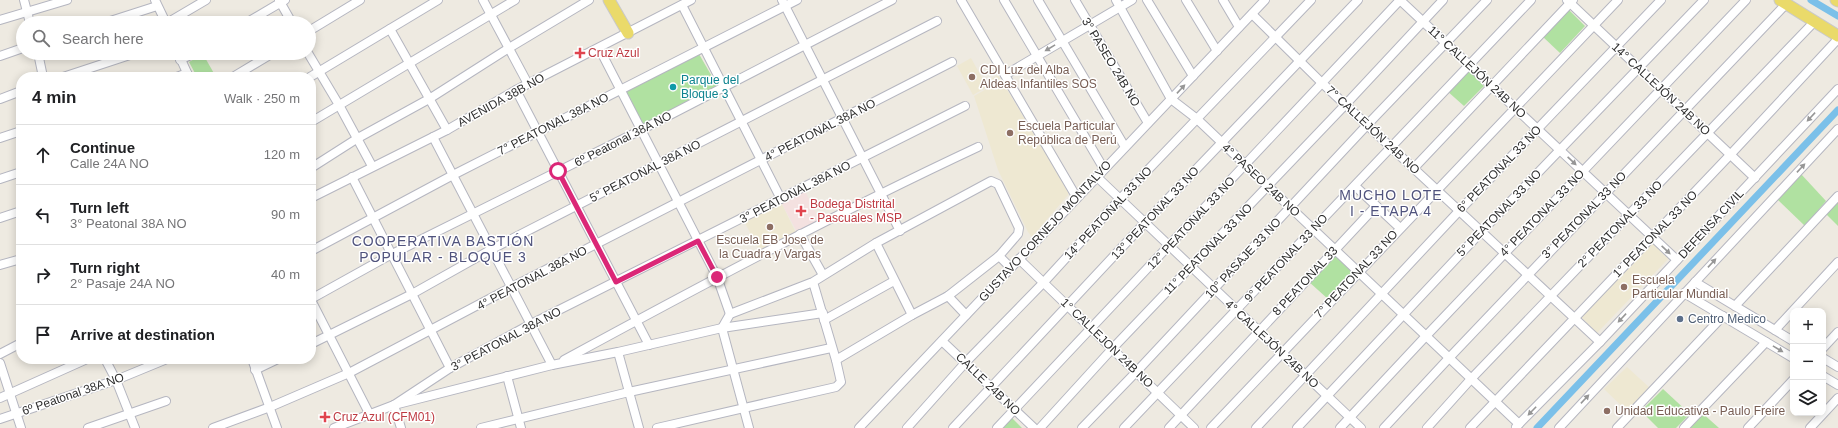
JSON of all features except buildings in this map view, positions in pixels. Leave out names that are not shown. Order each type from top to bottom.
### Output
[{"type":"main road","points":[[610,0],[628,33]]},
{"type":"main road","points":[[1783,2],[1838,37]]},
{"type":"street","points":[[24,0],[28,16]]},
{"type":"street","points":[[0,20],[67,0]]},
{"type":"street","points":[[178,16],[206,0]]},
{"type":"street","points":[[316,27],[360,0]]},
{"type":"street","points":[[318,72],[438,0]]},
{"type":"street","points":[[483,0],[528,84]]},
{"type":"street","points":[[316,119],[515,0]]},
{"type":"street","points":[[316,165],[358,138],[429,99],[509,48],[589,0]]},
{"type":"street","name":"AVENIDA 38B NO","points":[[316,195],[372,166],[447,130],[516,90],[691,0]]},
{"type":"street","name":"7° PEATONAL 38A NO","points":[[316,248],[453,174],[704,47],[783,3],[796,0]]},
{"type":"street","name":"6º Peatonal 38A NO","points":[[316,296],[392,254],[641,130],[892,0]]},
{"type":"street","points":[[961,0],[1077,198]]},
{"type":"street","points":[[1004,0],[1104,169]]},
{"type":"street","points":[[1038,0],[1125,147]]},
{"type":"street","name":"3° PASEO 24B NO","points":[[1075,0],[1148,123]]},
{"type":"street","points":[[1005,75],[1090,25],[1117,4],[1132,0]]},
{"type":"street","points":[[1148,0],[1193,76]]},
{"type":"street","points":[[1186,0],[1216,51]]},
{"type":"street","points":[[1223,0],[1239,27]]},
{"type":"street","name":"14° PEATONAL 33 NO","points":[[907,428],[965,363],[1044,282],[1120,199],[1312,0]]},
{"type":"street","name":"13° PEATONAL 33 NO","points":[[953,428],[1221,142],[1358,0]]},
{"type":"street","name":"11° CALLEJÓN 24B NO","points":[[1400,0],[1677,260]]},
{"type":"street","name":"12° PEATONAL 33 NO","points":[[997,428],[1400,0]]},
{"type":"street","name":"11° PEATONAL 33 NO","points":[[1040,428],[1112,349],[1443,0]]},
{"type":"street","name":"10° PASAJE 33 NO","points":[[1082,428],[1368,124],[1487,0]]},
{"type":"street","name":"9° PEATONAL 33 NO","points":[[1124,428],[1157,391],[1237,310],[1312,228],[1355,186],[1390,146],[1531,0]]},
{"type":"street","name":"7° PEATONAL 33 NO","points":[[1211,428],[1618,0]]},
{"type":"street","name":"6° PEATONAL 33 NO","points":[[1256,428],[1381,293],[1661,0]]},
{"type":"street","name":"5° PEATONAL 33 NO","points":[[1297,428],[1403,314],[1704,0]]},
{"type":"street","name":"4° PEATONAL 33 NO","points":[[1340,428],[1504,253],[1746,0]]},
{"type":"street","points":[[257,16],[281,1],[288,16]]},
{"type":"street","name":"GUSTAVO CORNEJO MONTALVO","points":[[864,426],[942,340],[1263,1]]},
{"type":"street","points":[[1414,168],[1493,86],[1570,1]]},
{"type":"street","name":"14° CALLEJÓN 24B NO","points":[[1570,1],[1616,47],[1754,178]]},
{"type":"street","name":"3° PEATONAL 33 NO","points":[[1384,428],[1528,274],[1684,111],[1783,2]]},
{"type":"street","points":[[122,16],[156,3],[162,16]]},
{"type":"street","points":[[783,3],[900,231]]},
{"type":"street","name":"4° PASEO 24B NO","points":[[1117,4],[1171,99],[1197,119],[1268,186],[1495,401],[1517,426]]},
{"type":"street","points":[[682,5],[782,199]]},
{"type":"street","name":"7° CALLEJÓN 24B NO","points":[[1252,14],[1275,38],[1600,342]]},
{"type":"street","name":"5° PEATONAL 38A NO","points":[[316,342],[412,294],[492,249],[937,21]]},
{"type":"street","name":"2° PEATONAL 33 NO","points":[[1427,428],[1471,379],[1815,21]]},
{"type":"street","points":[[390,29],[447,130]]},
{"type":"street","name":"1° PEATONAL 33 NO","points":[[1470,428],[1653,237],[1838,37]]},
{"type":"street","points":[[598,48],[717,277],[730,314]]},
{"type":"street","points":[[0,56],[16,50]]},
{"type":"street","points":[[39,60],[42,72]]},
{"type":"street","points":[[78,72],[115,60]]},
{"type":"street","points":[[180,60],[186,72]]},
{"type":"street","points":[[241,72],[261,60]]},
{"type":"street","points":[[312,60],[340,105],[372,166]]},
{"type":"street","name":"4° PEATONAL 38A NO","points":[[213,428],[270,407],[349,373],[512,287],[952,62]]},
{"type":"street","name":"DEFENSA CIVIL","points":[[1517,426],[1600,342],[1838,89]]},
{"type":"street","points":[[516,90],[648,345]]},
{"type":"street","points":[[0,99],[16,93]]},
{"type":"street","name":"3° PEATONAL 38A NO","points":[[394,405],[450,368],[531,324],[965,106]]},
{"type":"street","points":[[1559,428],[1838,129]]},
{"type":"street","points":[[0,138],[16,133]]},
{"type":"street","points":[[433,137],[531,324],[554,364],[800,234],[881,193],[978,147]]},
{"type":"street","points":[[0,179],[16,174]]},
{"type":"street","points":[[352,177],[450,368]]},
{"type":"street","name":"4° CALLEJÓN 24B NO","points":[[1096,177],[1361,428]]},
{"type":"street","points":[[749,428],[722,328],[730,314],[813,282],[876,243],[991,181],[998,184],[1019,231],[999,256],[948,296],[912,315],[836,360]]},
{"type":"street","points":[[1355,186],[1400,228]]},
{"type":"street","points":[[1735,306],[1838,196]]},
{"type":"street","name":"8 PEATONAL 33","points":[[1169,428],[1258,330],[1376,206]]},
{"type":"street","points":[[0,218],[16,213]]},
{"type":"street","points":[[800,234],[823,275]]},
{"type":"street","points":[[876,243],[912,315]]},
{"type":"street","points":[[999,256],[1011,268]]},
{"type":"street","name":"1° CALLEJON 24B NO","points":[[1019,259],[1194,428]]},
{"type":"street","points":[[0,265],[16,260]]},
{"type":"street","points":[[1775,330],[1838,262]]},
{"type":"street","points":[[824,316],[894,281]]},
{"type":"street","points":[[657,428],[836,387],[841,382],[824,316],[813,282]]},
{"type":"street","points":[[1695,282],[1790,339]]},
{"type":"street","points":[[1684,293],[1790,356]]},
{"type":"street","points":[[948,296],[966,315]]},
{"type":"street","points":[[316,309],[370,415]]},
{"type":"street","name":"3° PEATONAL 38A NO","points":[[334,428],[394,405],[554,364],[618,352],[722,328],[824,316]]},
{"type":"street","points":[[1617,428],[1723,316]]},
{"type":"street","points":[[1826,345],[1838,332]]},
{"type":"street","name":"CALLE 24B NO","points":[[942,340],[1034,428]]},
{"type":"street","points":[[1684,428],[1766,342]]},
{"type":"street","points":[[0,354],[16,346]]},
{"type":"street","points":[[481,428],[629,392],[832,348]]},
{"type":"street","points":[[618,352],[639,428]]},
{"type":"street","points":[[1826,362],[1838,367]]},
{"type":"street","points":[[0,363],[22,428]]},
{"type":"street","points":[[0,398],[76,364]]},
{"type":"street","points":[[108,364],[116,380],[135,428]]},
{"type":"street","name":"6º Peatonal 38A NO","points":[[0,420],[116,380],[155,364]]},
{"type":"street","points":[[253,364],[277,428]]},
{"type":"street","points":[[255,370],[268,364]]},
{"type":"street","points":[[507,376],[521,428]]},
{"type":"street","points":[[1826,378],[1838,385]]},
{"type":"street","points":[[1748,428],[1790,383]]},
{"type":"street","points":[[1810,428],[1838,398]]},
{"type":"street","points":[[88,428],[166,401]]},
{"type":"street","points":[[394,405],[401,428]]},
{"type":"shaded area","name":"CDI Luz del Alba Aldeas Infantiles SOS","points":[[971,58],[987,87],[973,95],[957,66]]},
{"type":"shaded area","name":"Escuela Particular República de Perú","points":[[998,75],[1068,190],[1068,195],[1032,237],[1028,232],[998,170],[974,96],[988,88],[991,79]]},
{"type":"shaded area","name":"Bodega Distrital - Pascuales MSP","points":[[805,191],[820,221],[797,232],[781,202]]},
{"type":"shaded area","name":"Escuela EB Jose de la Cuadra y Vargas","points":[[781,202],[796,233],[760,252],[744,221]]},
{"type":"shaded area","name":"Escuela Particular Mundial","points":[[1651,241],[1669,258],[1597,333],[1579,315]]},
{"type":"shaded area","points":[[1627,367],[1651,389],[1629,413],[1604,389]]},
{"type":"green space","points":[[1568,9],[1585,26],[1560,53],[1542,36]]},
{"type":"green space","points":[[699,54],[718,87],[642,126],[624,91]]},
{"type":"green space","points":[[192,60],[206,60],[213,72],[194,72],[189,62]]},
{"type":"green space","points":[[1466,68],[1484,86],[1464,106],[1446,90]]},
{"type":"green space","points":[[1801,174],[1826,201],[1805,226],[1777,199]]},
{"type":"green space","points":[[1838,201],[1838,226],[1826,214]]},
{"type":"green space","points":[[1334,253],[1353,272],[1328,299],[1308,281]]},
{"type":"green space","points":[[1663,389],[1690,414],[1676,428],[1658,428],[1641,411]]},
{"type":"green space","points":[[1701,412],[1719,428],[1686,428]]},
{"type":"green space","points":[[1010,416],[1022,428],[1000,428]]},
{"type":"waterway","points":[[1811,0],[1838,16]]},
{"type":"waterway","points":[[1537,428],[1838,110]]},
{"type":"place","name":"Cruz Azul","points":[[580,53]]},
{"type":"place","name":"CDI Luz del Alba Aldeas Infantiles SOS","points":[[972,77]]},
{"type":"place","name":"Parque del Bloque 3","points":[[673,87]]},
{"type":"place","name":"Escuela Particular República de Perú","points":[[1010,133]]},
{"type":"place","name":"Bodega Distrital - Pascuales MSP","points":[[801,211]]},
{"type":"place","name":"Escuela EB Jose de la Cuadra y Vargas","points":[[770,227]]},
{"type":"place","name":"Escuela Particular Mundial","points":[[1624,287]]},
{"type":"place","name":"Centro Medico","points":[[1680,319]]},
{"type":"place","name":"Unidad Educativa - Paulo Freire","points":[[1607,411]]},
{"type":"place","name":"Cruz Azul (CFM01)","points":[[325,417]]},
{"type":"district","name":"MUCHO LOTE I - ETAPA 4","points":[[1391,204]]},
{"type":"district","name":"COOPERATIVA BASTIÓN POPULAR - BLOQUE 3","points":[[443,250]]},
{"type":"route","points":[[558,171],[616,282],[698,241],[717,277]]}]
